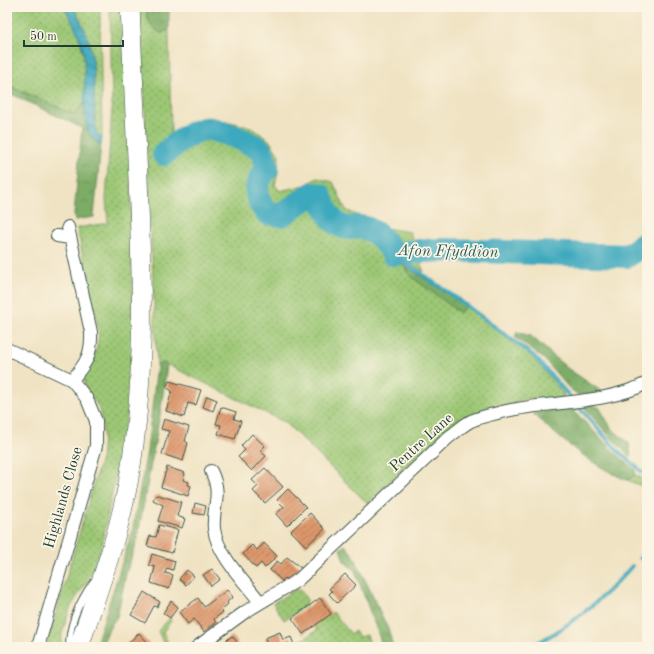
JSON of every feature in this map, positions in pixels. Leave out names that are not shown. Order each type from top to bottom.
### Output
[{"type":"main road","points":[[79,647],[106,563],[129,479],[137,419],[142,349],[142,262],[130,7]]},
{"type":"street","points":[[7,348],[72,380],[89,356],[92,345],[91,332],[69,232],[57,236]]},
{"type":"street","name":"Highlands Close","points":[[38,647],[96,446],[96,421],[87,399],[72,380]]},
{"type":"street","name":"Pentre Lane","points":[[197,647],[260,602],[298,580],[449,437],[470,422],[486,415],[517,409],[619,394],[647,383]]},
{"type":"street","points":[[211,471],[217,484],[214,529],[218,541],[224,556],[260,602]]},
{"type":"lane","points":[[69,647],[69,635],[79,602],[106,563]]},
{"type":"green space","points":[[7,7],[64,7],[78,31],[84,57],[85,103],[73,114],[7,85]]},
{"type":"green space","points":[[73,7],[100,7],[102,138],[97,134],[94,71],[91,50],[84,28]]},
{"type":"green space","points":[[110,7],[122,7],[130,125],[134,358],[127,416],[102,544],[93,572],[71,606],[62,633],[61,647],[46,647],[102,452],[102,420],[98,407],[86,387],[84,376],[86,369],[94,356],[99,332],[77,228],[108,223],[106,199],[112,108]]},
{"type":"green space","points":[[140,7],[148,7],[146,15],[160,33],[169,30],[171,135],[188,124],[209,117],[251,127],[269,140],[279,155],[278,173],[275,185],[280,191],[305,185],[317,178],[333,182],[346,210],[385,228],[410,232],[416,249],[397,251],[377,229],[368,226],[341,222],[332,213],[322,194],[315,193],[304,196],[284,210],[277,212],[268,211],[262,204],[259,188],[267,173],[268,161],[266,156],[256,146],[248,141],[246,136],[230,130],[218,126],[200,127],[166,143],[163,158],[187,141],[202,133],[219,133],[236,140],[264,163],[254,186],[254,196],[259,209],[265,217],[282,218],[313,196],[318,196],[328,219],[345,231],[364,231],[373,235],[392,256],[404,265],[408,274],[460,312],[465,306],[530,355],[563,393],[564,398],[538,401],[530,398],[520,400],[509,406],[476,413],[457,421],[397,475],[368,504],[286,423],[164,363],[157,365]]},
{"type":"green space","points":[[148,7],[169,7],[169,30],[160,33],[153,28],[147,15]]},
{"type":"green space","points":[[7,85],[73,114],[85,103],[88,127],[93,137],[101,145],[94,217],[75,220],[74,214],[82,128],[7,92]]},
{"type":"green space","points":[[417,254],[424,272],[400,257]]},
{"type":"green space","points":[[404,265],[465,306],[460,313],[408,274]]},
{"type":"green space","points":[[517,332],[531,336],[567,368],[604,393],[578,395],[568,387],[544,359],[515,337]]},
{"type":"green space","points":[[164,363],[167,365],[160,415],[137,540],[126,574],[117,617],[111,625],[101,647],[95,647],[132,532],[147,451],[157,365]]},
{"type":"green space","points":[[583,403],[599,407],[612,429],[629,443],[631,457],[614,441],[583,406]]},
{"type":"green space","points":[[570,407],[614,452],[635,470],[635,475],[627,480],[589,460],[533,414]]},
{"type":"green space","points":[[635,475],[647,480],[647,488],[627,480]]},
{"type":"green space","points":[[345,545],[354,556],[389,631],[393,647],[383,647],[355,571],[344,561],[340,549]]},
{"type":"green space","points":[[296,589],[300,590],[304,595],[307,600],[306,605],[284,620],[273,603]]},
{"type":"green space","points":[[333,612],[351,634],[355,631],[359,637],[367,635],[371,647],[304,647],[300,641],[317,630],[314,626]]},
{"type":"green space","points":[[170,618],[171,621],[163,632],[169,645],[186,647],[165,647],[158,631]]},
{"type":"green space","points":[[381,642],[383,647],[371,647]]},
{"type":"water","points":[[64,7],[73,7],[84,28],[90,44],[94,71],[97,134],[102,138],[101,145],[91,137],[87,128],[83,51],[77,31]]},
{"type":"building","points":[[169,381],[201,390],[196,405],[188,403],[184,417],[166,411],[172,391],[166,387]]},
{"type":"building","points":[[207,396],[217,400],[213,411],[203,407]]},
{"type":"building","points":[[221,407],[236,412],[234,419],[241,421],[235,439],[218,434],[221,425],[216,424]]},
{"type":"building","points":[[164,419],[189,427],[185,441],[188,443],[183,461],[162,454],[169,431],[161,429]]},
{"type":"building","points":[[252,434],[265,446],[260,451],[266,456],[252,471],[238,457],[245,450],[241,446]]},
{"type":"building","points":[[167,467],[185,473],[183,480],[189,482],[188,485],[191,486],[188,496],[161,487]]},
{"type":"building","points":[[265,468],[283,487],[265,503],[253,491],[258,486],[252,480]]},
{"type":"building","points":[[288,489],[306,507],[287,526],[276,514],[284,507],[277,500]]},
{"type":"building","points":[[158,495],[181,502],[177,516],[185,519],[182,528],[158,521],[163,505],[153,500],[155,496]]},
{"type":"building","points":[[195,503],[206,506],[204,515],[193,513]]},
{"type":"building","points":[[310,513],[325,529],[306,546],[291,531]]},
{"type":"building","points":[[159,525],[178,530],[172,553],[147,546],[150,536],[156,537]]},
{"type":"building","points":[[264,543],[277,556],[265,568],[261,563],[256,568],[243,554],[252,545],[257,550]]},
{"type":"building","points":[[152,554],[175,561],[173,570],[167,568],[165,573],[173,575],[169,589],[151,583],[155,567],[149,565]]},
{"type":"building","points":[[287,557],[301,568],[289,582],[285,578],[282,581],[270,570],[277,561],[281,564]]},
{"type":"building","points":[[212,569],[220,579],[211,586],[203,575]]},
{"type":"building","points":[[187,570],[194,576],[186,585],[179,579]]},
{"type":"building","points":[[345,574],[356,585],[337,603],[329,594],[332,591],[329,589]]},
{"type":"building","points":[[227,590],[233,597],[221,610],[223,612],[214,619],[216,623],[204,632],[194,619],[188,624],[179,612],[198,598],[204,607]]},
{"type":"building","points":[[144,592],[160,602],[157,607],[154,606],[145,623],[131,615]]},
{"type":"building","points":[[320,598],[331,614],[303,634],[292,618]]},
{"type":"building","points":[[171,601],[178,607],[170,618],[163,613]]},
{"type":"building","points":[[280,632],[283,640],[291,637],[295,647],[268,647],[265,638]]},
{"type":"building","points":[[139,633],[149,644],[146,647],[129,647],[127,644]]},
{"type":"building","points":[[232,636],[238,643],[233,647],[226,647],[223,643]]},
{"type":"waterway","name":"Afon Ffyddion","points":[[164,154],[188,136],[204,129],[216,130],[240,139],[259,149],[264,158],[267,169],[259,180],[257,191],[260,202],[267,213],[282,215],[312,194],[320,195],[324,206],[334,221],[343,227],[360,227],[371,230],[387,245],[393,254],[447,250],[627,256],[647,242]]},
{"type":"waterway","points":[[393,254],[463,303],[534,356],[616,449],[647,476]]},
{"type":"waterway","points":[[640,558],[647,552]]},
{"type":"waterway","points":[[529,647],[558,631],[585,612],[632,566]]}]
